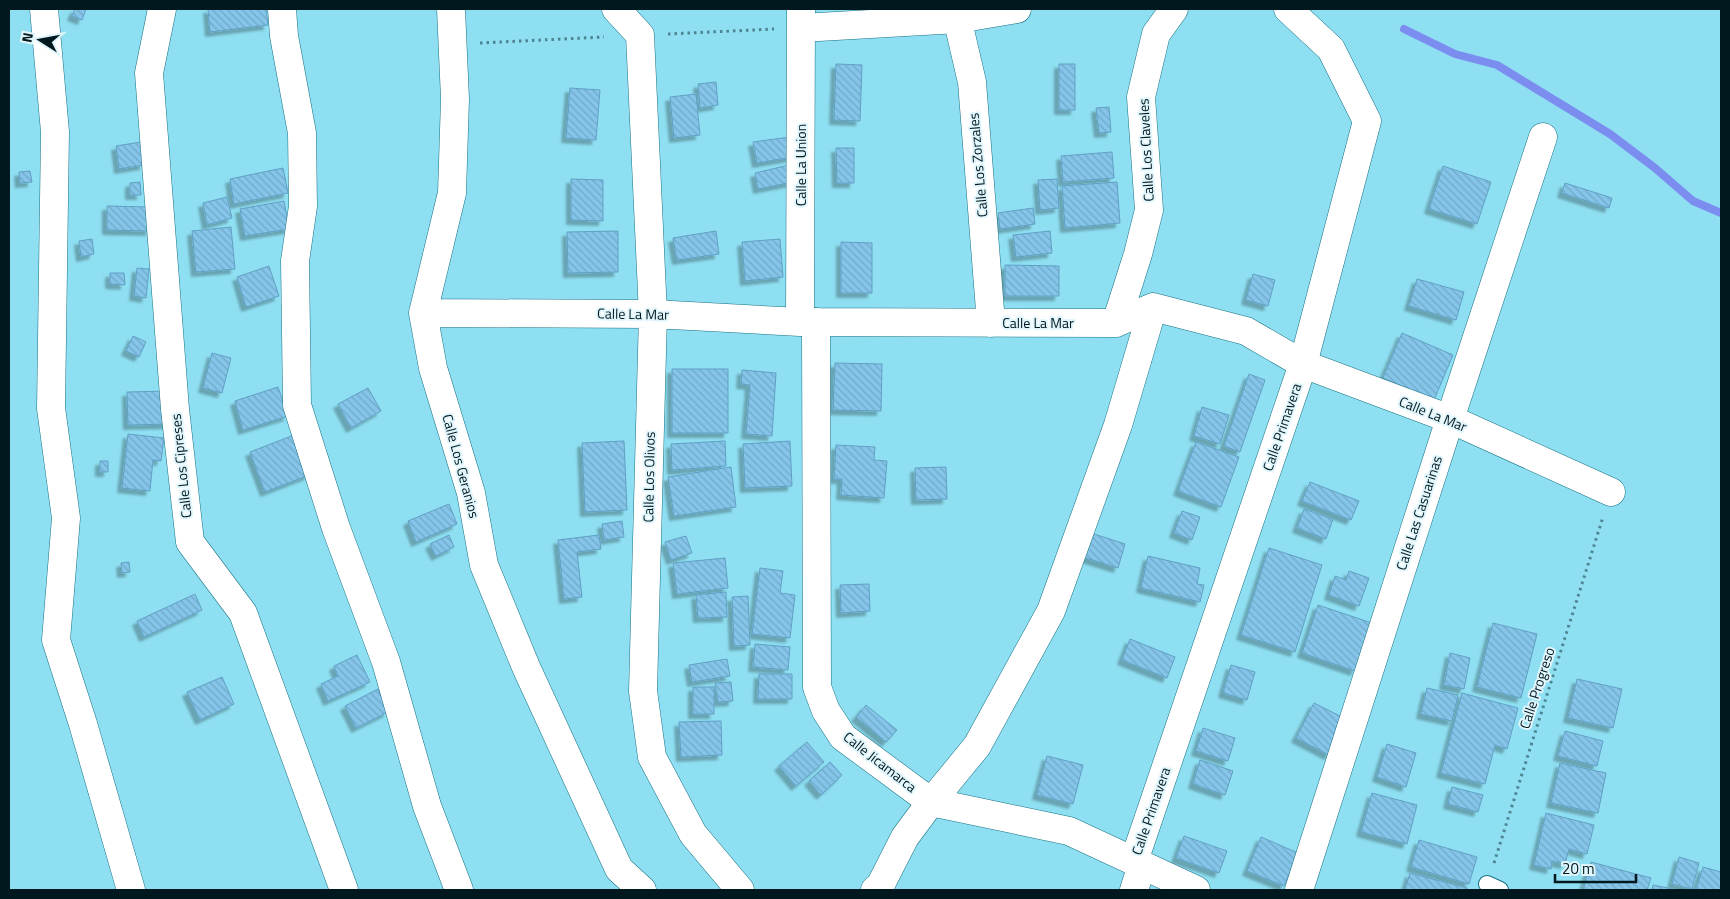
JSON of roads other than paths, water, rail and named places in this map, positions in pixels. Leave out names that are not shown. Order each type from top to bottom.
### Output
[{"type":"street","points":[[44,9],[55,132],[51,408],[66,518],[56,640],[132,890]]},
{"type":"street","name":"Calle Los Cipreses","points":[[162,9],[149,73],[175,409],[190,542],[243,613],[344,890]]},
{"type":"street","points":[[282,9],[284,36],[302,133],[304,206],[296,261],[297,405],[336,528],[386,662],[427,806],[459,890]]},
{"type":"street","name":"Calle Los Geranios","points":[[451,9],[455,98],[452,192],[424,313],[433,368],[471,493],[484,565],[526,667],[619,869],[642,890]]},
{"type":"street","name":"Calle Los Olivos","points":[[616,9],[640,36],[653,314],[643,691],[652,757],[693,834],[740,890]]},
{"type":"street","points":[[801,18],[957,14],[1017,9]]},
{"type":"street","name":"Calle Los Claveles","points":[[1116,324],[1138,254],[1149,210],[1141,97],[1156,34],[1174,9]]},
{"type":"street","name":"Calle Primavera","points":[[1134,890],[1138,863],[1303,364],[1367,121],[1331,49],[1288,9]]},
{"type":"street","name":"Calle Los Zorzales","points":[[957,14],[972,82],[991,322]]},
{"type":"street","name":"Calle La Union","points":[[801,18],[808,322]]},
{"type":"street","name":"Calle Las Casuarinas","points":[[1298,890],[1543,137]]},
{"type":"street","points":[[875,890],[880,886],[905,837],[931,802],[978,746],[1051,610],[1118,425],[1153,307]]},
{"type":"street","name":"Calle La Mar","points":[[424,313],[653,314],[808,322],[1116,324],[1153,307],[1246,331],[1303,364],[1450,419],[1611,492]]},
{"type":"street","name":"Calle Jicamarca","points":[[808,322],[818,687],[826,711],[843,737],[931,802],[1069,831],[1196,890]]},
{"type":"waterway","points":[[1404,29],[1455,54],[1497,65],[1610,134],[1655,168],[1693,201],[1721,213]]}]
